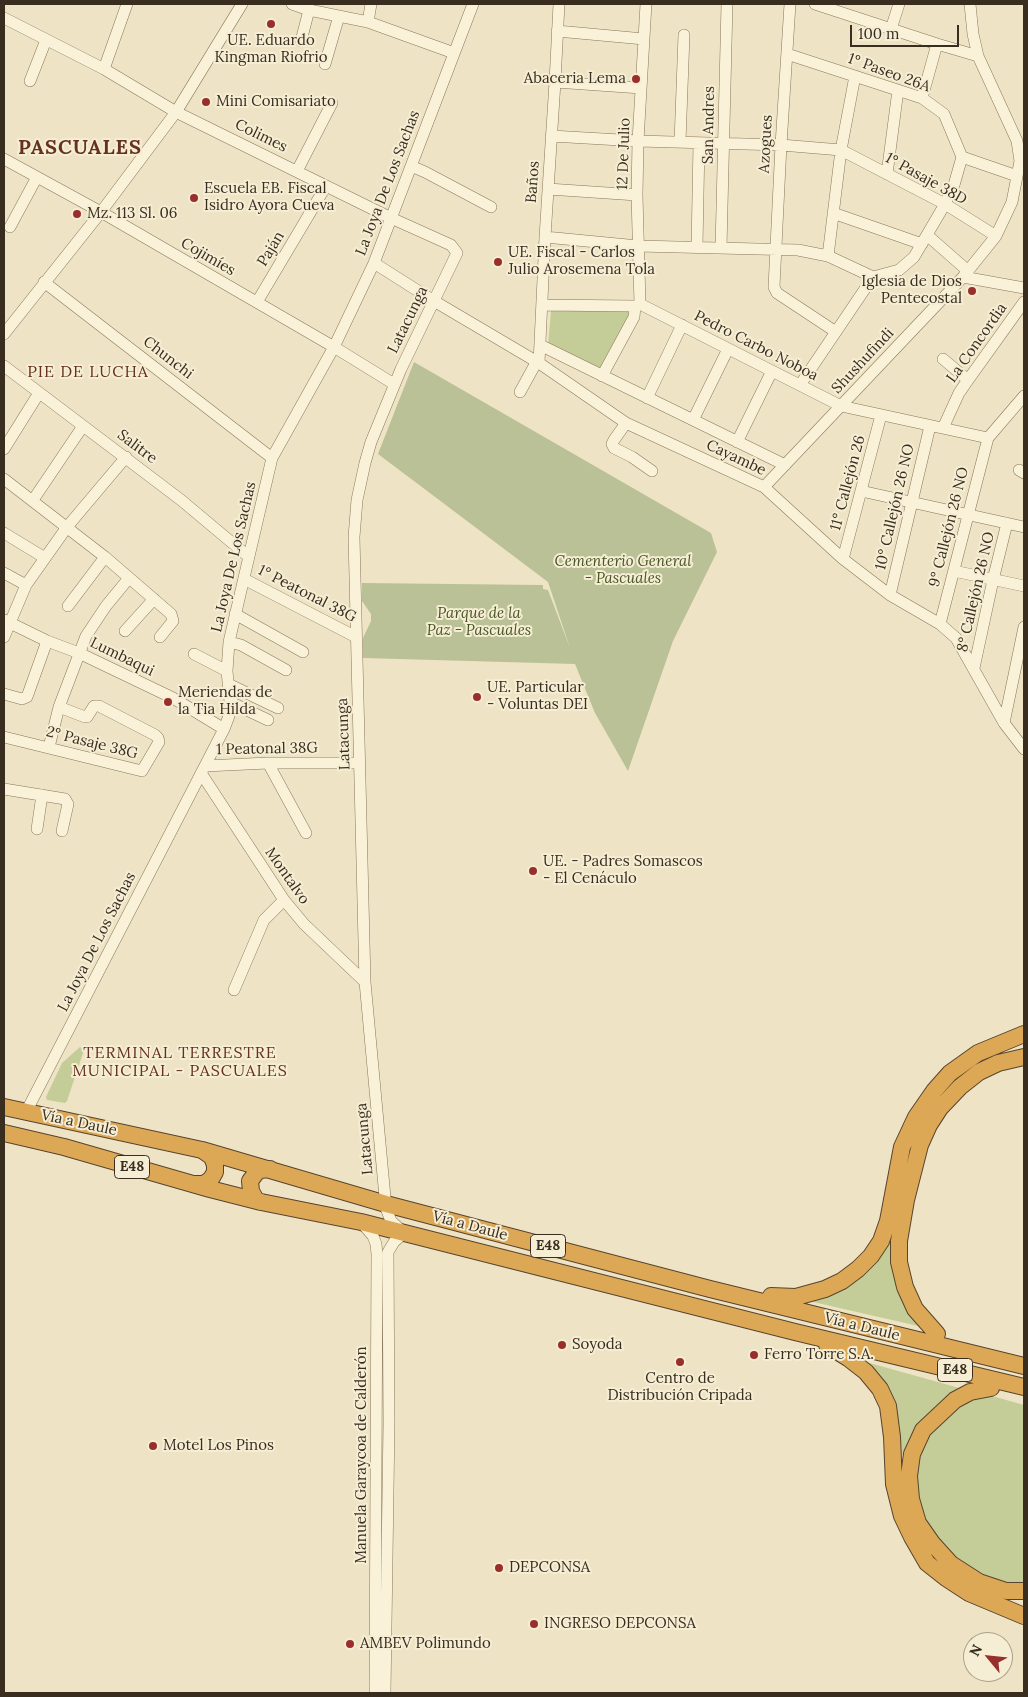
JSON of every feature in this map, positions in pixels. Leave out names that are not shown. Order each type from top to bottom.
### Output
[{"type":"highway","points":[[710,1289],[796,1297],[825,1288],[842,1280],[858,1269],[871,1256],[881,1241],[888,1221],[902,1147],[916,1117],[934,1091],[950,1073],[978,1053],[1024,1034]]},
{"type":"highway","points":[[937,1334],[915,1309],[905,1287],[899,1262],[899,1241],[906,1200],[920,1145],[929,1125],[940,1108],[960,1087],[978,1072],[998,1063],[1024,1057]]},
{"type":"highway","name":"Vía a Daule","points":[[4,1107],[202,1150],[386,1204],[710,1289],[1024,1366]]},
{"type":"highway","name":"Vía a Daule","points":[[4,1133],[64,1147],[188,1184],[261,1202],[361,1222],[795,1332],[1024,1387]]},
{"type":"highway","points":[[188,1184],[204,1184],[211,1179],[215,1172],[212,1157],[202,1150]]},
{"type":"highway","points":[[261,1202],[256,1200],[251,1191],[250,1181],[256,1173],[270,1169]]},
{"type":"highway","points":[[780,1297],[1024,1356]]},
{"type":"highway","points":[[795,1332],[831,1346],[866,1372],[880,1389],[888,1406],[892,1437],[894,1484],[902,1516],[912,1538],[927,1563],[969,1593],[1024,1616]]},
{"type":"highway","points":[[911,1339],[937,1334]]},
{"type":"highway","points":[[886,1354],[954,1378],[1024,1397]]},
{"type":"highway","points":[[991,1388],[970,1392],[955,1400],[923,1430],[912,1454],[909,1476],[911,1499],[918,1523],[932,1543],[951,1564],[980,1582],[1006,1591],[1024,1592]]},
{"type":"street","points":[[104,69],[127,4]]},
{"type":"street","points":[[4,334],[101,212],[176,112],[242,4]]},
{"type":"street","points":[[292,4],[309,10],[368,22],[454,53]]},
{"type":"street","points":[[368,22],[371,4]]},
{"type":"street","name":"La Joya De Los Sachas","points":[[26,1112],[224,729],[229,716],[230,702],[227,671],[229,642],[272,458],[334,347],[374,263],[474,4]]},
{"type":"street","name":"Baños","points":[[538,362],[559,4]]},
{"type":"street","name":"12 De Julio","points":[[637,305],[638,141],[646,4]]},
{"type":"street","name":"San Andres","points":[[721,248],[727,4]]},
{"type":"street","name":"Azogues","points":[[790,4],[774,287],[777,293],[836,332]]},
{"type":"street","points":[[815,4],[848,9],[891,29],[978,56]]},
{"type":"street","points":[[891,29],[899,4]]},
{"type":"street","name":"Shushufindi","points":[[764,487],[966,274],[996,236],[1012,202],[1020,161],[1021,141],[978,56],[972,34],[970,4]]},
{"type":"street","points":[[301,41],[309,10]]},
{"type":"street","points":[[325,64],[340,16]]},
{"type":"street","name":"Colimes","points":[[4,18],[104,69],[176,112],[455,248]]},
{"type":"street","points":[[557,31],[644,39]]},
{"type":"street","points":[[680,142],[684,35]]},
{"type":"street","points":[[30,81],[46,40]]},
{"type":"street","points":[[922,98],[937,44]]},
{"type":"street","name":"1° Paseo 26A","points":[[787,54],[922,98],[944,114],[962,156]]},
{"type":"street","points":[[828,256],[841,150],[855,76]]},
{"type":"street","points":[[555,82],[641,88]]},
{"type":"street","points":[[887,174],[898,90]]},
{"type":"street","points":[[296,171],[332,103]]},
{"type":"street","points":[[551,136],[638,141],[781,145],[841,150]]},
{"type":"street","points":[[696,247],[699,143]]},
{"type":"street","name":"1° Pasaje 38D","points":[[841,150],[945,204],[996,236]]},
{"type":"street","points":[[545,238],[638,246],[798,250],[828,256],[873,277],[899,270],[914,258],[954,185],[962,156],[1017,176]]},
{"type":"street","name":"Cojimíes","points":[[4,159],[101,212],[334,347],[394,384]]},
{"type":"street","points":[[411,166],[491,207]]},
{"type":"street","points":[[10,227],[37,177]]},
{"type":"street","name":"Paján","points":[[257,302],[326,186]]},
{"type":"street","points":[[548,189],[637,195]]},
{"type":"street","points":[[834,213],[924,240],[966,274],[1024,288]]},
{"type":"street","name":"Latacunga","points":[[404,1233],[391,1221],[386,1204],[365,982],[354,537],[357,500],[364,463],[371,442],[394,384],[457,253],[455,248]]},
{"type":"street","name":"Cayambe","points":[[374,263],[434,301],[538,362],[626,423],[764,487],[843,559],[890,595],[940,624],[956,638],[1004,723],[1024,749]]},
{"type":"street","points":[[800,385],[873,277]]},
{"type":"street","name":"Chunchi","points":[[44,282],[272,458]]},
{"type":"street","name":"La Concordia","points":[[943,428],[959,393],[1024,302]]},
{"type":"street","name":"Pedro Carbo Noboa","points":[[542,305],[637,305],[682,325],[841,406],[988,438]]},
{"type":"street","points":[[602,376],[634,317],[637,305]]},
{"type":"street","points":[[647,398],[682,325]]},
{"type":"street","points":[[540,345],[785,466]]},
{"type":"street","points":[[692,420],[728,349]]},
{"type":"street","points":[[943,359],[968,380]]},
{"type":"street","points":[[520,392],[538,362]]},
{"type":"street","name":"Salitre","points":[[4,366],[181,500],[249,556]]},
{"type":"street","points":[[737,442],[772,371]]},
{"type":"street","points":[[4,449],[39,393]]},
{"type":"street","points":[[988,438],[1024,396]]},
{"type":"street","name":"11° Callejón 26","points":[[843,559],[881,415]]},
{"type":"street","points":[[626,423],[614,440],[614,448],[632,457],[652,471]]},
{"type":"street","points":[[33,500],[82,426]]},
{"type":"street","name":"10° Callejón 26 NO","points":[[890,595],[930,426]]},
{"type":"street","name":"9° Callejón 26 NO","points":[[940,624],[988,438]]},
{"type":"street","points":[[4,637],[6,621],[26,585],[67,527],[126,458]]},
{"type":"street","points":[[4,479],[105,557],[173,617],[171,625],[160,637]]},
{"type":"street","points":[[861,491],[1024,527]]},
{"type":"street","name":"8° Callejón 26 NO","points":[[974,668],[1007,523]]},
{"type":"street","points":[[4,533],[45,558]]},
{"type":"street","points":[[68,606],[105,557]]},
{"type":"street","points":[[954,571],[1024,586]]},
{"type":"street","points":[[4,573],[26,585]]},
{"type":"street","points":[[49,747],[59,707],[86,636],[106,606],[130,578]]},
{"type":"street","name":"1° Peatonal 38G","points":[[244,579],[356,637]]},
{"type":"street","points":[[125,631],[154,599]]},
{"type":"street","points":[[235,614],[303,652]]},
{"type":"street","name":"Lumbaqui","points":[[6,621],[47,641],[79,653],[172,698],[224,729]]},
{"type":"street","points":[[1004,723],[1024,627]]},
{"type":"street","points":[[4,694],[25,699],[47,641]]},
{"type":"street","points":[[229,642],[241,645],[286,670]]},
{"type":"street","points":[[194,654],[227,671]]},
{"type":"street","points":[[228,684],[278,708]]},
{"type":"street","points":[[230,702],[268,720]]},
{"type":"street","name":"2° Pasaje 38G","points":[[4,737],[142,771],[159,742],[155,734],[99,706],[94,706],[85,717],[59,707]]},
{"type":"street","points":[[268,763],[306,834]]},
{"type":"street","name":"1 Peatonal 38G","points":[[203,769],[268,763],[359,763]]},
{"type":"street","name":"Montalvo","points":[[203,769],[284,900],[304,924],[365,982]]},
{"type":"street","points":[[4,790],[66,800],[68,804],[62,831]]},
{"type":"street","points":[[37,829],[42,795]]},
{"type":"street","points":[[234,990],[264,920],[284,900]]},
{"type":"street","name":"Manuela Garaycoa de Calderón","points":[[361,1222],[373,1236],[377,1254],[375,1693]]},
{"type":"street","name":"Manuela Garaycoa de Calderón","points":[[385,1693],[389,1424],[388,1252],[394,1242],[404,1233]]},
{"type":"street","points":[[376,1423],[389,1424]]},
{"type":"green space","points":[[631,309],[631,313],[600,373],[548,345],[551,311]]},
{"type":"green space","name":"Cementerio General - Pascuales","points":[[414,362],[711,533],[717,552],[673,641],[628,771],[595,713],[575,664],[363,658],[363,638],[371,621],[371,614],[362,601],[362,583],[543,585],[543,589],[548,590],[570,648],[548,582],[378,454]]},
{"type":"green space","points":[[80,1047],[84,1050],[67,1101],[65,1103],[47,1100],[46,1097],[62,1063]]},
{"type":"green space","points":[[891,1234],[892,1258],[897,1284],[918,1326],[800,1299],[828,1292]]},
{"type":"green space","points":[[866,1362],[963,1389],[925,1416],[900,1460]]},
{"type":"green space","points":[[992,1396],[1024,1405],[1024,1587],[1017,1587],[972,1573],[940,1545],[918,1507],[915,1463],[923,1443],[936,1423],[970,1398]]},
{"type":"place","name":"UE. Eduardo Kingman Riofrio","points":[[271,24]]},
{"type":"place","name":"Abaceria Lema","points":[[636,79]]},
{"type":"place","name":"Mini Comisariato","points":[[206,102]]},
{"type":"place","name":"Escuela EB. Fiscal Isidro Ayora Cueva","points":[[194,198]]},
{"type":"place","name":"Mz. 113 Sl. 06","points":[[77,214]]},
{"type":"place","name":"UE. Fiscal - Carlos Julio Arosemena Tola","points":[[498,262]]},
{"type":"place","name":"Iglesia de Dios Pentecostal","points":[[972,291]]},
{"type":"place","name":"UE. Particular - Voluntas DEI","points":[[477,697]]},
{"type":"place","name":"Meriendas de la Tia Hilda","points":[[168,702]]},
{"type":"place","name":"UE. - Padres Somascos - El Cenáculo","points":[[533,871]]},
{"type":"place","name":"Soyoda","points":[[562,1345]]},
{"type":"place","name":"Ferro Torre S.A.","points":[[754,1355]]},
{"type":"place","name":"Centro de Distribución Cripada","points":[[680,1362]]},
{"type":"place","name":"Motel Los Pinos","points":[[153,1446]]},
{"type":"place","name":"DEPCONSA","points":[[499,1568]]},
{"type":"place","name":"INGRESO DEPCONSA","points":[[534,1624]]},
{"type":"place","name":"AMBEV Polimundo","points":[[350,1644]]},
{"type":"district","name":"PASCUALES","points":[[80,148]]},
{"type":"district","name":"PIE DE LUCHA","points":[[88,372]]},
{"type":"district","name":"TERMINAL TERRESTRE MUNICIPAL - PASCUALES","points":[[180,1062]]},
{"type":"park label","name":"Parque de la Paz - Pascuales","points":[[479,622]]}]
